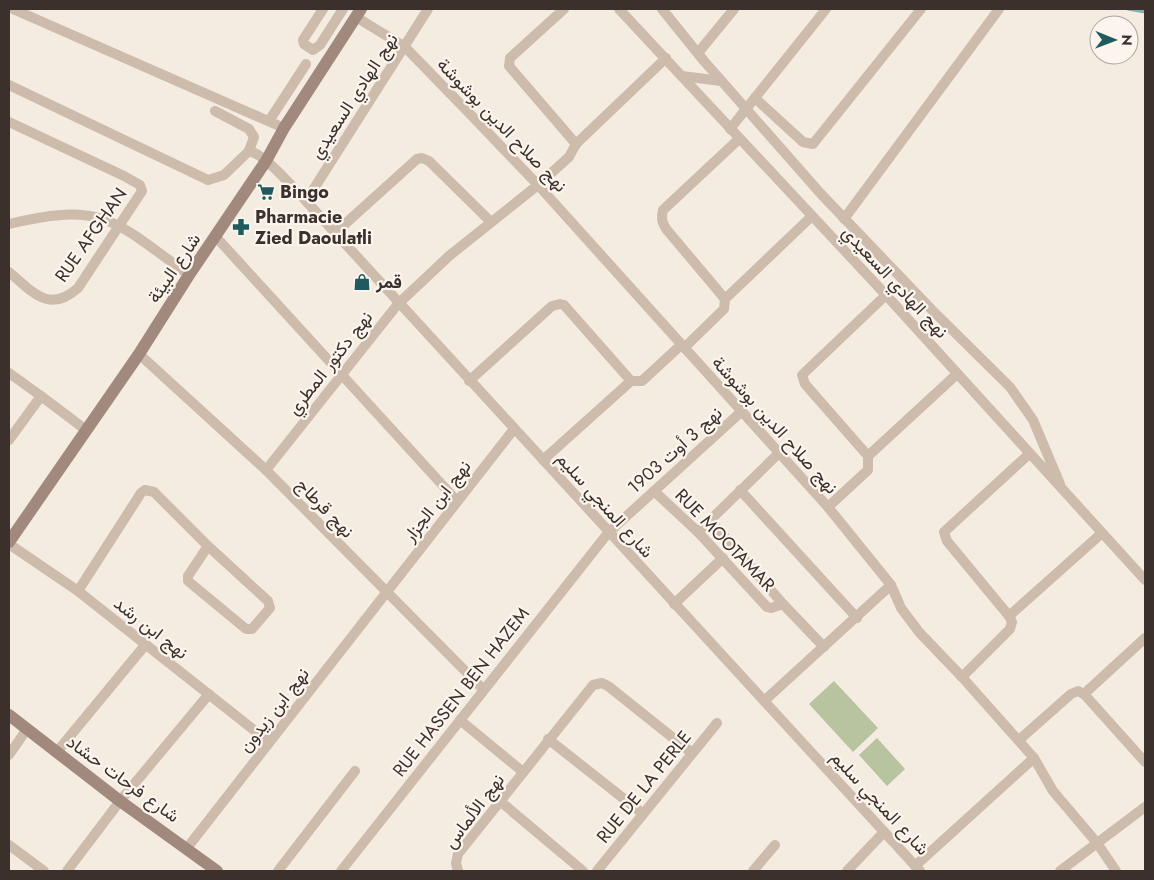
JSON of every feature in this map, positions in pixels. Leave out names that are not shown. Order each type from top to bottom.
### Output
[{"type":"main road","name":"شارع البيئة","points":[[9,543],[139,354],[189,275],[266,161],[284,128],[358,13]]},
{"type":"main road","name":"شارع فرحات حشاد","points":[[9,715],[120,801],[187,848],[210,869]]},
{"type":"street","points":[[13,9],[284,128]]},
{"type":"street","points":[[323,9],[303,40],[304,44],[313,50],[320,45],[343,9]]},
{"type":"street","name":"نهج الهادي السعيدي","points":[[306,201],[428,9]]},
{"type":"street","points":[[564,9],[510,58],[509,66],[576,144]]},
{"type":"street","name":"نهج الهادي السعيدي","points":[[619,9],[886,295],[1145,580]]},
{"type":"street","points":[[662,9],[721,81],[844,219],[1010,387],[1033,420],[1062,490]]},
{"type":"street","points":[[698,53],[734,9]]},
{"type":"street","points":[[730,129],[826,9]]},
{"type":"street","points":[[755,98],[803,142],[813,144],[920,9]]},
{"type":"street","points":[[844,219],[999,9]]},
{"type":"street","name":"نهج صلاح الدين بوشوشة","points":[[358,13],[405,47],[538,185],[778,454],[828,507],[891,585],[901,608],[919,632],[1034,758],[1053,791],[1097,843],[1116,871]]},
{"type":"street","name":"نهج دكتور المطري","points":[[266,470],[398,304],[449,256],[538,185],[569,157],[576,144],[666,58]]},
{"type":"street","points":[[269,121],[306,64]]},
{"type":"street","points":[[682,76],[721,81]]},
{"type":"street","points":[[9,85],[208,180],[224,175],[249,151],[254,137],[249,129],[215,111]]},
{"type":"street","name":"RUE AFGHAN","points":[[9,122],[140,185],[140,194],[78,288],[62,300],[40,298],[9,272]]},
{"type":"street","points":[[725,299],[662,224],[661,217],[663,210],[739,139]]},
{"type":"street","name":"شارع المنجي سليم","points":[[249,151],[254,152],[266,161],[306,201],[608,533],[918,868]]},
{"type":"street","points":[[335,233],[417,159],[422,158],[429,161],[491,222]]},
{"type":"street","points":[[9,224],[42,216],[66,213],[86,214],[119,224],[189,275]]},
{"type":"street","points":[[543,460],[631,381],[642,381],[683,347],[724,309],[725,299],[812,216]]},
{"type":"street","points":[[216,237],[457,500]]},
{"type":"street","points":[[828,507],[868,470],[868,456],[805,384],[802,375],[886,295]]},
{"type":"street","points":[[469,381],[552,306],[560,304],[564,306],[631,381]]},
{"type":"street","name":"نهج قرطاج","points":[[139,354],[266,470],[484,689]]},
{"type":"street","points":[[9,373],[86,430]]},
{"type":"street","points":[[868,456],[957,374]]},
{"type":"street","points":[[9,440],[41,396]]},
{"type":"street","name":"نهج 3 أوت 1903","points":[[608,533],[741,412]]},
{"type":"street","name":"نهج ابن الجزار","points":[[386,592],[514,429]]},
{"type":"street","points":[[698,532],[778,454]]},
{"type":"street","points":[[962,677],[1010,629],[1012,622],[947,541],[944,532],[1029,454]]},
{"type":"street","points":[[78,591],[145,490],[154,492],[208,546],[268,601],[270,608],[252,629],[246,629],[188,581],[188,576],[208,546]]},
{"type":"street","points":[[740,490],[857,618]]},
{"type":"street","name":"RUE MOOTAMAR","points":[[654,491],[698,532],[766,607],[771,608],[783,604],[710,520]]},
{"type":"street","name":"RUE HASSEN BEN HAZEM","points":[[341,871],[608,533]]},
{"type":"street","points":[[1009,616],[1102,533]]},
{"type":"street","name":"نهج ابن رشد","points":[[9,543],[78,591],[269,742]]},
{"type":"street","points":[[674,604],[723,558]]},
{"type":"street","points":[[764,701],[891,585]]},
{"type":"street","name":"نهج ابن زيدون","points":[[187,848],[386,592]]},
{"type":"street","points":[[783,604],[824,647]]},
{"type":"street","points":[[1084,694],[1145,638]]},
{"type":"street","points":[[56,753],[146,644]]},
{"type":"street","name":"نهج الألماس","points":[[458,871],[456,863],[458,854],[593,685],[602,683],[692,753]]},
{"type":"street","points":[[1019,740],[1071,694],[1078,692],[1084,694],[1145,762]]},
{"type":"street","points":[[67,871],[120,801],[209,694]]},
{"type":"street","points":[[460,720],[523,772]]},
{"type":"street","name":"RUE DE LA PERLE","points":[[596,871],[717,723]]},
{"type":"street","points":[[9,755],[27,729]]},
{"type":"street","points":[[548,739],[642,813]]},
{"type":"street","points":[[918,868],[1034,758]]},
{"type":"street","points":[[278,871],[355,771]]},
{"type":"street","points":[[501,802],[583,871]]},
{"type":"street","points":[[1060,871],[1145,806]]},
{"type":"street","points":[[847,871],[884,832]]},
{"type":"street","points":[[9,845],[44,871]]},
{"type":"street","points":[[753,871],[775,846]]},
{"type":"green space","points":[[834,681],[878,728],[853,752],[809,704]]},
{"type":"green space","points":[[877,738],[905,769],[887,786],[859,755]]},
{"type":"waterway","points":[[1128,9],[1145,12]]},
{"type":"place","name":"Bingo","points":[[266,192]]},
{"type":"place","name":"Pharmacie Zied Daoulatli","points":[[241,227]]},
{"type":"place","name":"قمر","points":[[362,282]]}]
